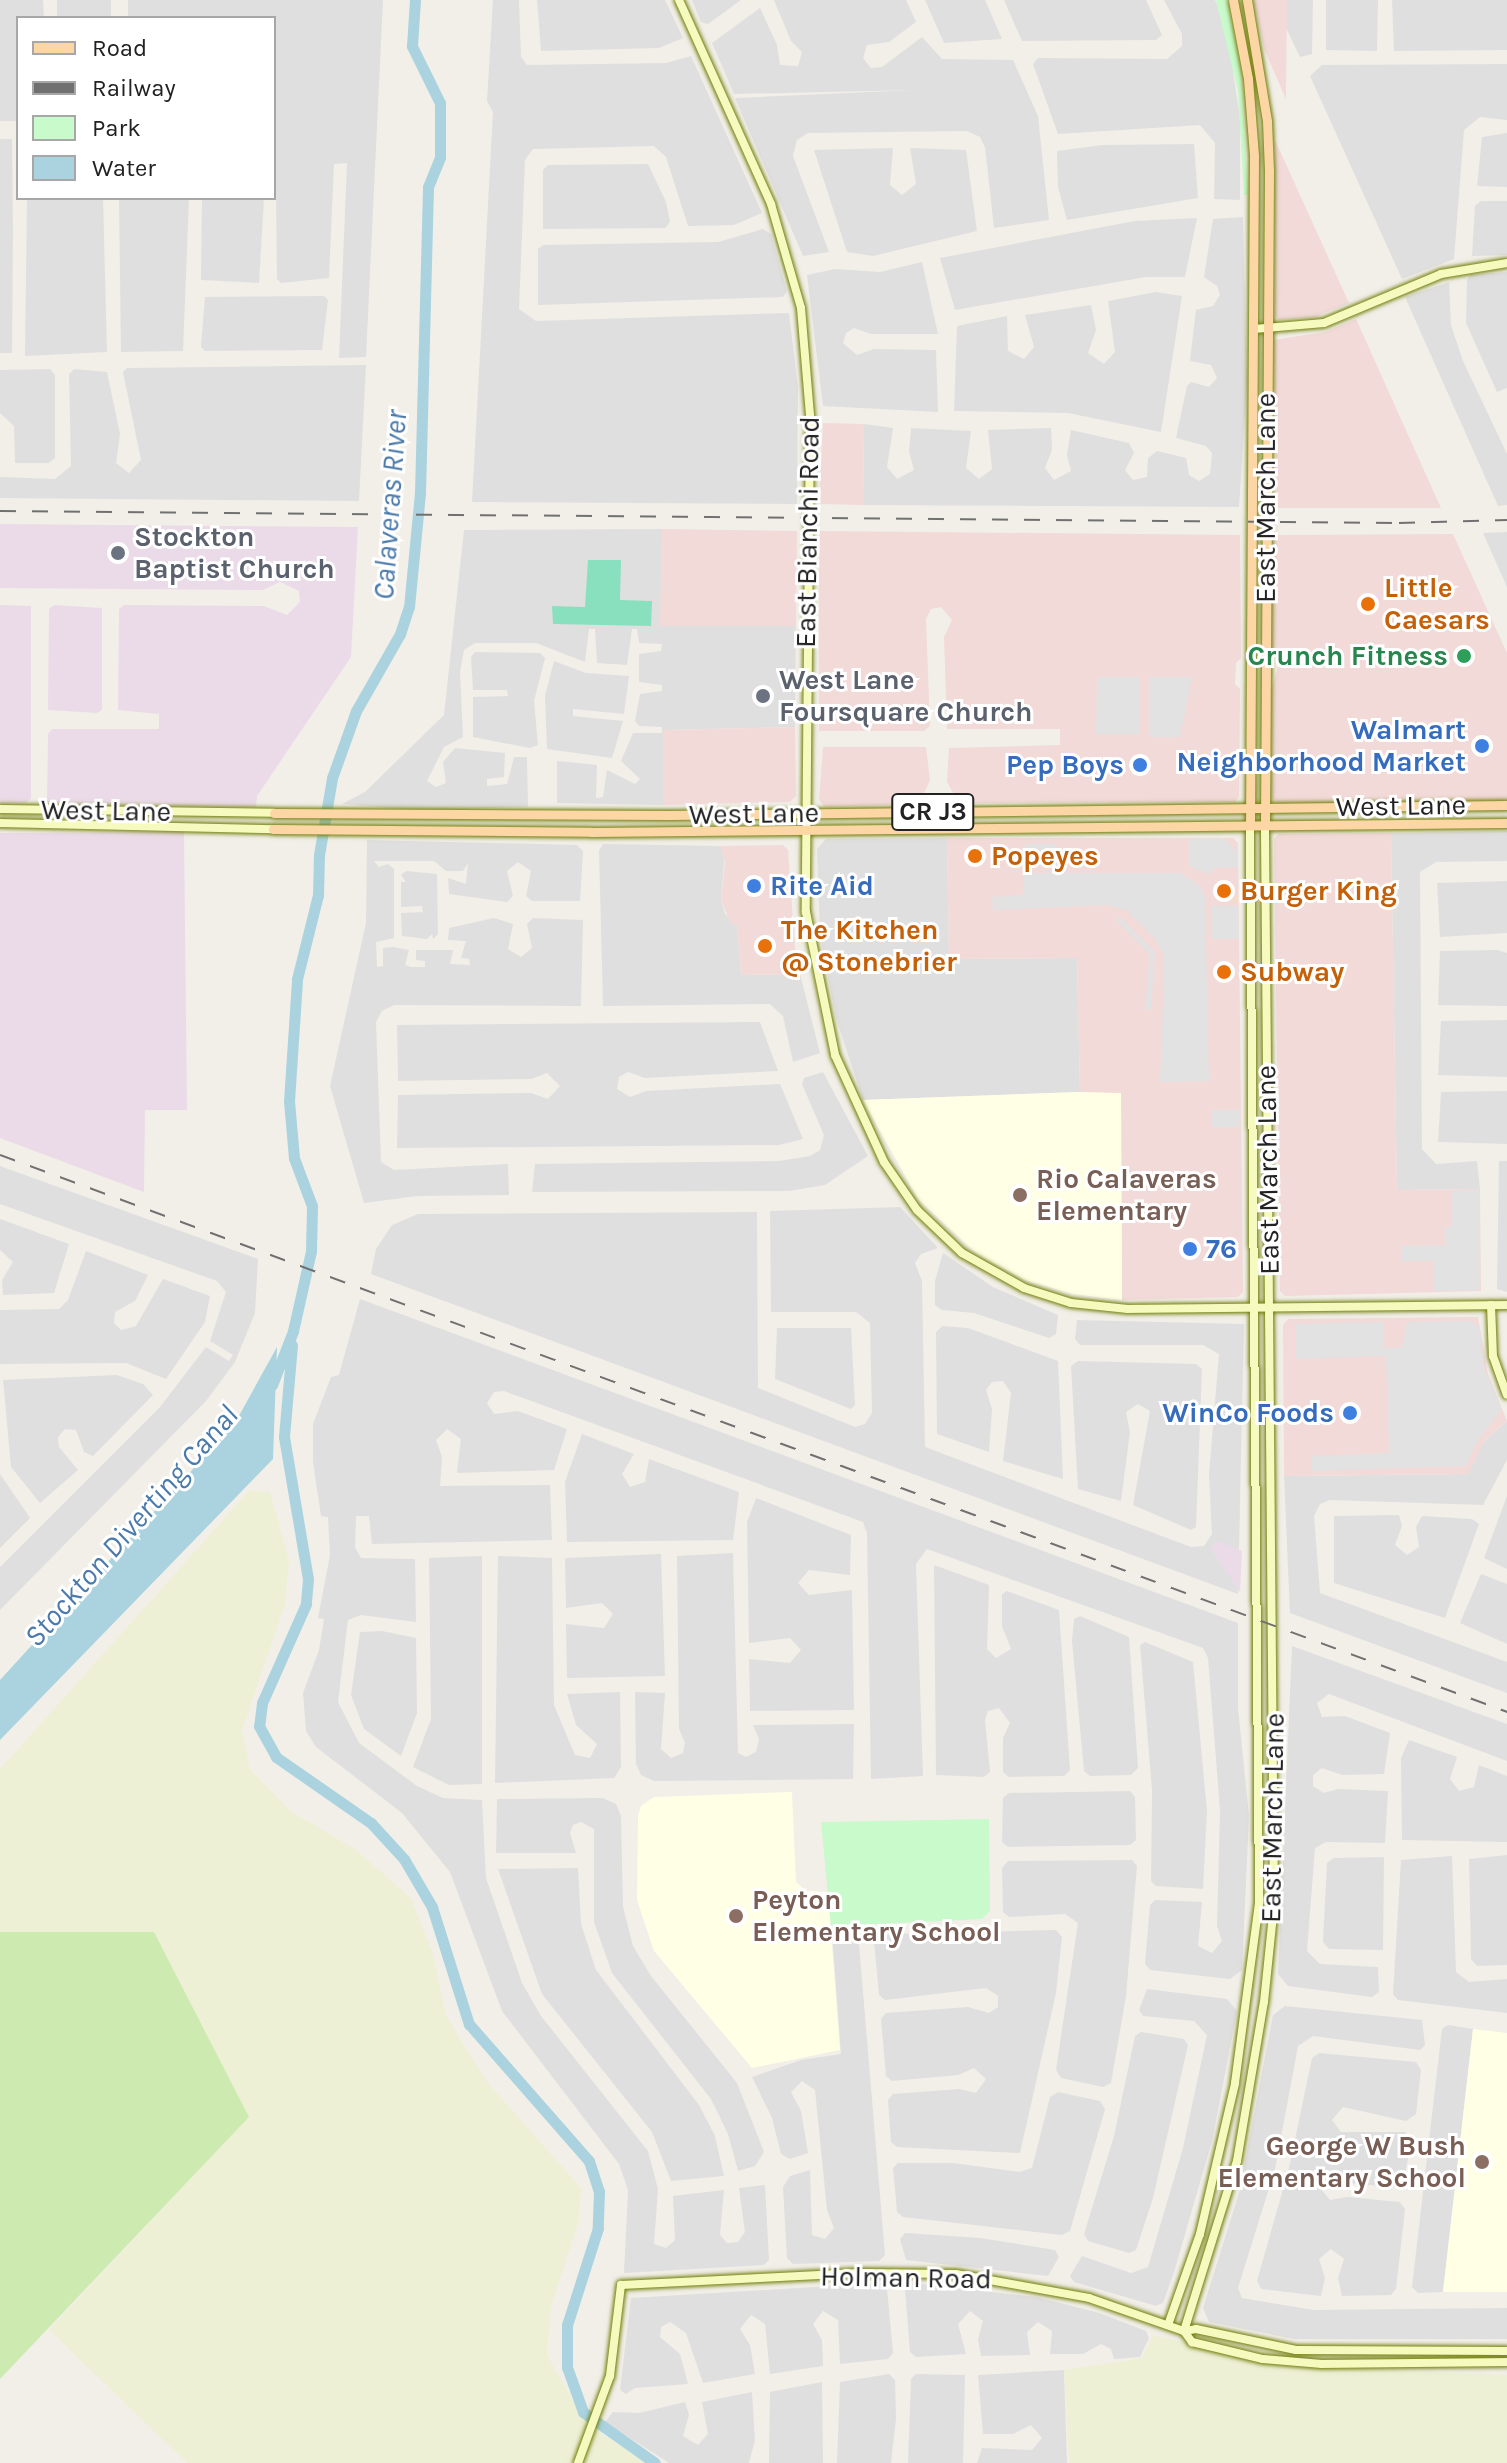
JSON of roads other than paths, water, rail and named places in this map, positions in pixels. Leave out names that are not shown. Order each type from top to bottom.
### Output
[{"type":"main road","name":"East Bianchi Road","points":[[679,0],[771,204],[793,267],[805,329],[810,415],[804,829],[809,938],[835,1055],[884,1162],[929,1224],[993,1273],[1059,1300],[1128,1309],[1507,1305]]},
{"type":"main road","name":"East March Lane","points":[[1168,2325],[1207,2209],[1253,1979],[1261,1803],[1250,825],[1254,329],[1252,117],[1233,0]]},
{"type":"main road","name":"East March Lane","points":[[1184,2331],[1237,2161],[1264,2002],[1273,1919],[1276,1804],[1265,825],[1267,121],[1247,0]]},
{"type":"main road","points":[[1254,329],[1324,323],[1441,274],[1507,263]]},
{"type":"main road","name":"West Lane","points":[[0,809],[359,815],[1507,805]]},
{"type":"main road","points":[[122,825],[160,820],[166,812]]},
{"type":"main road","points":[[185,826],[192,817],[219,812]]},
{"type":"main road","name":"West Lane","points":[[0,823],[357,830],[1507,823]]},
{"type":"main road","points":[[1491,1305],[1493,1356],[1507,1395]]},
{"type":"main road","name":"Holman Road","points":[[578,2463],[601,2410],[613,2359],[621,2285],[871,2272],[956,2274],[1058,2290],[1184,2331],[1196,2329],[1296,2350],[1507,2351]]},
{"type":"main road","name":"Holman Road","points":[[1184,2331],[1192,2342],[1281,2362],[1507,2362]]},
{"type":"water","name":"Stockton Diverting Canal","points":[[277,1347],[273,1459],[0,1740],[0,1680],[235,1423]]},
{"type":"waterway","name":"Calaveras River","points":[[272,1385],[293,1331],[311,1251],[312,1206],[294,1158],[289,1101],[297,979],[318,895],[319,855],[332,778],[356,711],[400,634],[409,607],[420,493],[428,187],[440,157],[440,103],[412,46],[415,0]]},
{"type":"waterway","name":"Calaveras River","points":[[292,1345],[284,1437],[308,1579],[306,1604],[262,1703],[259,1726],[276,1757],[371,1823],[404,1859],[432,1907],[469,2024],[589,2161],[599,2191],[598,2228],[567,2325],[567,2367],[583,2412],[655,2463]]},
{"type":"railway","points":[[0,511],[1399,523],[1507,520]]},
{"type":"railway","points":[[0,1155],[1507,1712]]},
{"type":"place","name":"Stockton Baptist Church","points":[[118,553]]},
{"type":"place","name":"Little Caesars","points":[[1368,604]]},
{"type":"place","name":"Crunch Fitness","points":[[1464,656]]},
{"type":"place","name":"West Lane Foursquare Church","points":[[763,696]]},
{"type":"place","name":"Walmart Neighborhood Market","points":[[1482,746]]},
{"type":"place","name":"Pep Boys","points":[[1140,765]]},
{"type":"place","name":"Popeyes","points":[[975,856]]},
{"type":"place","name":"Rite Aid","points":[[754,886]]},
{"type":"place","name":"Burger King","points":[[1224,891]]},
{"type":"place","name":"The Kitchen @ Stonebrier","points":[[765,946]]},
{"type":"place","name":"Subway","points":[[1224,972]]},
{"type":"place","name":"Rio Calaveras Elementary","points":[[1020,1195]]},
{"type":"place","name":"76","points":[[1190,1249]]},
{"type":"place","name":"WinCo Foods","points":[[1350,1413]]},
{"type":"place","name":"Peyton Elementary School","points":[[736,1916]]},
{"type":"place","name":"George W Bush Elementary School","points":[[1482,2162]]}]
